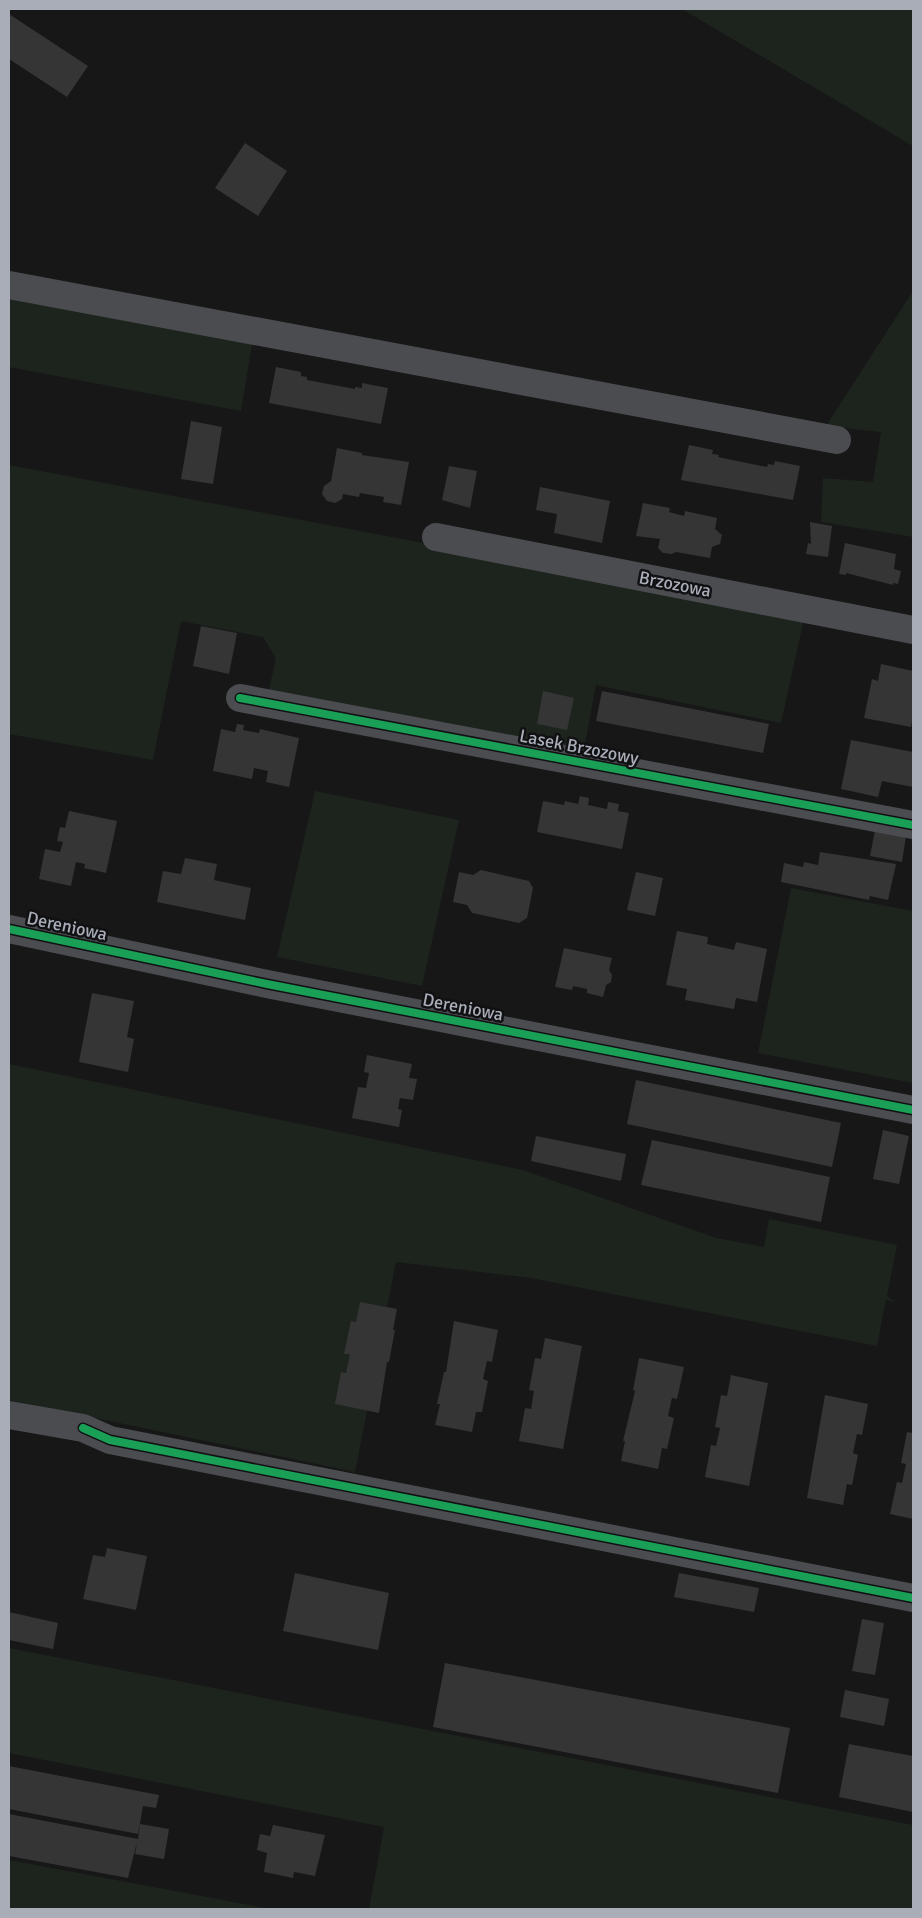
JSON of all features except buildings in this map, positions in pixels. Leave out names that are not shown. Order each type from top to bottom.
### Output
[{"type":"street","points":[[9,285],[837,440]]},
{"type":"street","name":"Brzozowa","points":[[436,537],[913,630]]},
{"type":"street","name":"Lasek Brzozowy","points":[[240,698],[913,825]]},
{"type":"street","name":"Dereniowa","points":[[9,929],[267,984],[913,1110]]},
{"type":"street","points":[[9,1415],[83,1428],[110,1440],[913,1598]]},
{"type":"shaded area","points":[[682,9],[913,9],[913,146]]},
{"type":"shaded area","points":[[913,291],[913,537],[821,522],[823,478],[873,482],[881,432],[826,426]]},
{"type":"shaded area","points":[[9,298],[252,344],[241,411],[9,367]]},
{"type":"shaded area","points":[[9,465],[434,545],[804,619],[781,723],[596,685],[583,755],[268,694],[276,658],[263,637],[181,621],[153,760],[9,734]]},
{"type":"shaded area","points":[[315,791],[459,820],[422,986],[277,957]]},
{"type":"shaded area","points":[[791,888],[913,911],[913,1083],[758,1053]]},
{"type":"shaded area","points":[[9,1064],[523,1170],[716,1238],[764,1247],[769,1219],[897,1245],[887,1296],[896,1302],[886,1300],[877,1346],[531,1278],[396,1262],[355,1472],[9,1400]]},
{"type":"shaded area","points":[[9,1648],[913,1825],[913,1909],[369,1909],[384,1827],[9,1753]]},
{"type":"shaded area","points":[[9,1860],[270,1909],[9,1909]]},
{"type":"cycle path","points":[[240,698],[913,825]]},
{"type":"cycle path","points":[[9,929],[267,984],[913,1110]]},
{"type":"cycle path","points":[[83,1428],[110,1440],[913,1598]]}]
